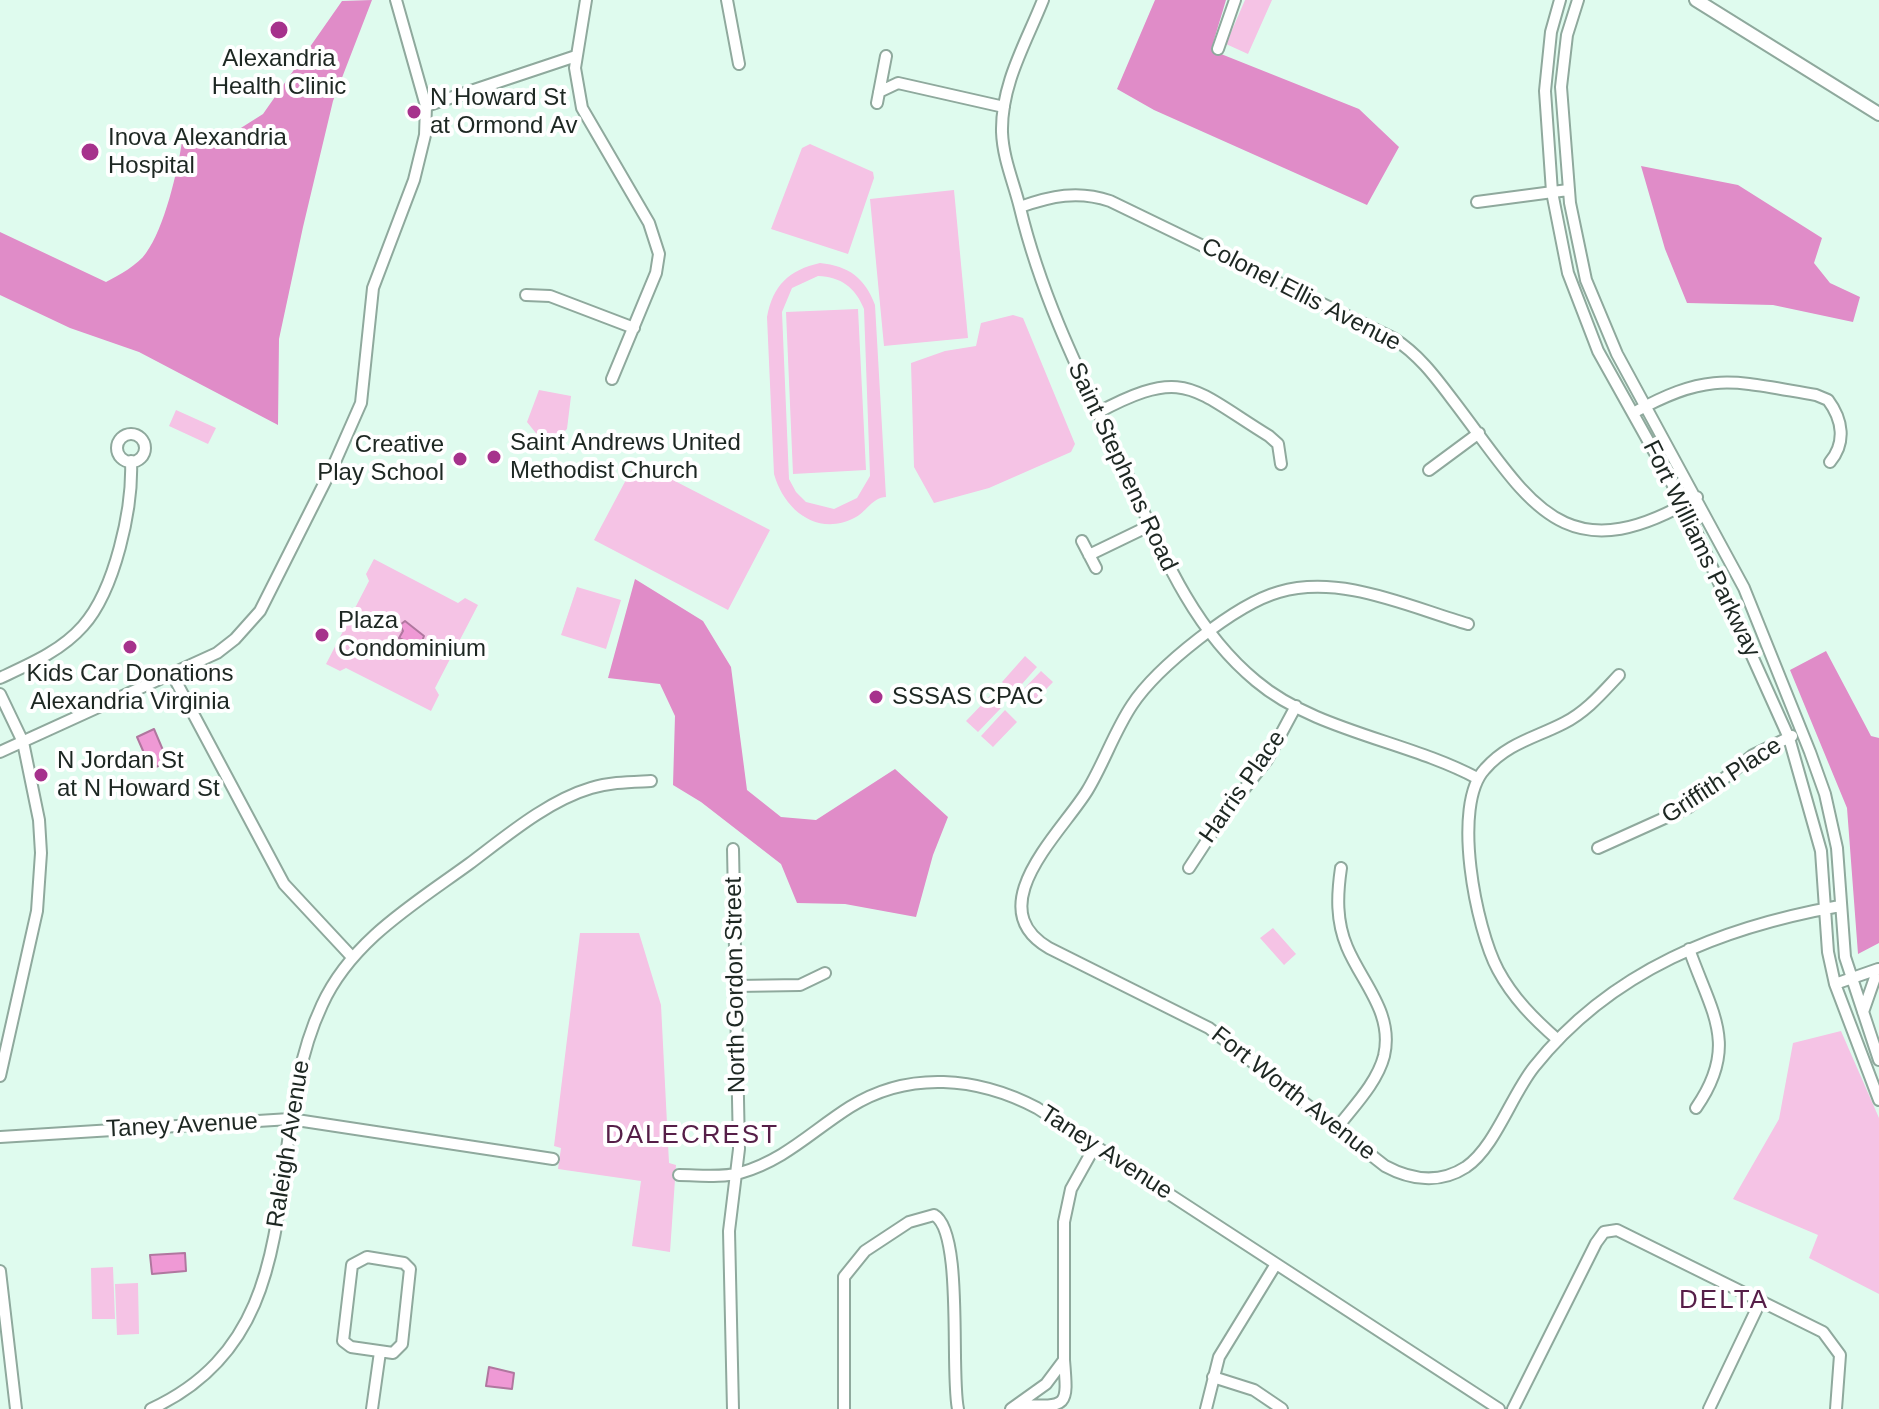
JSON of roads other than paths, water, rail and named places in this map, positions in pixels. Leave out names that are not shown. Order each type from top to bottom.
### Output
[{"type":"main road","points":[[1696,0],[1879,114]]},
{"type":"street","points":[[0,752],[226,647],[260,611],[357,415],[366,377],[373,288],[420,161],[426,106],[396,0]]},
{"type":"street","points":[[586,0],[576,56],[578,92],[587,122],[649,223],[658,245],[656,273],[612,379]]},
{"type":"street","points":[[727,0],[739,64]]},
{"type":"street","name":"Saint Stephens Road","points":[[1043,0],[1016,64],[1004,107],[1003,147],[1051,312],[1170,570],[1211,632],[1258,684],[1296,706],[1428,754],[1477,778]]},
{"type":"street","points":[[1218,49],[1235,0]]},
{"type":"street","name":"Fort Williams Parkway","points":[[1560,0],[1551,32],[1545,91],[1552,192],[1561,241],[1582,314],[1598,351],[1684,505],[1789,738],[1821,851],[1824,909],[1835,984],[1879,1100]]},
{"type":"street","name":"Fort Williams Parkway","points":[[1578,0],[1567,35],[1561,87],[1568,190],[1580,256],[1595,305],[1617,354],[1744,588],[1825,794],[1837,848],[1845,957],[1879,1060]]},
{"type":"street","points":[[426,106],[576,56]]},
{"type":"street","points":[[898,83],[878,97],[886,62],[898,83],[1004,107]]},
{"type":"street","points":[[1477,202],[1568,190]]},
{"type":"street","name":"Colonel Ellis Avenue","points":[[1020,207],[1054,196],[1098,196],[1319,301],[1407,347],[1427,367],[1524,492],[1552,517],[1572,527],[1599,532],[1626,530],[1697,497]]},
{"type":"street","points":[[526,295],[550,296],[634,328]]},
{"type":"street","points":[[1633,413],[1673,391],[1708,381],[1816,395],[1828,400],[1840,423],[1840,448],[1830,462]]},
{"type":"street","points":[[1097,413],[1151,388],[1179,385],[1269,436],[1278,444],[1281,464]]},
{"type":"street","points":[[1429,470],[1479,433]]},
{"type":"street","points":[[0,678],[57,649],[91,615],[122,534],[129,507],[131,461]]},
{"type":"street","points":[[1089,555],[1149,526]]},
{"type":"street","points":[[1082,541],[1096,568]]},
{"type":"street","name":"Fort Worth Avenue","points":[[1468,624],[1364,593],[1317,586],[1273,594],[1246,607],[1164,668],[1132,705],[1088,790],[1032,868],[1022,895],[1021,912],[1031,935],[1043,945],[1209,1028],[1395,1172],[1426,1179],[1446,1177],[1468,1166],[1483,1151],[1523,1081],[1558,1040],[1586,1011],[1633,977],[1689,949],[1766,921],[1840,906]]},
{"type":"street","points":[[172,674],[284,884],[352,957]]},
{"type":"street","points":[[1558,1040],[1511,991],[1487,946],[1468,821],[1477,778],[1515,743],[1581,713],[1619,675]]},
{"type":"street","points":[[0,694],[23,742],[39,820],[40,886],[0,1076]]},
{"type":"street","name":"Harris Place","points":[[1189,868],[1272,753],[1296,706]]},
{"type":"street","name":"Griffith Place","points":[[1598,848],[1689,807],[1753,755],[1801,732]]},
{"type":"street","name":"Raleigh Avenue","points":[[151,1409],[180,1394],[210,1369],[234,1343],[255,1309],[272,1252],[290,1119],[306,1044],[322,1004],[352,957],[408,909],[567,797],[606,784],[651,781]]},
{"type":"street","name":"North Gordon Street","points":[[733,849],[737,986],[737,1174],[729,1242],[733,1409]]},
{"type":"street","points":[[1337,1128],[1377,1074],[1385,1041],[1376,998],[1343,935],[1338,907],[1341,868]]},
{"type":"street","points":[[1689,949],[1720,1032],[1719,1064],[1696,1108]]},
{"type":"street","points":[[1835,984],[1878,969]]},
{"type":"street","points":[[1863,1014],[1878,969]]},
{"type":"street","points":[[737,986],[800,985],[825,973]]},
{"type":"street","name":"Taney Avenue","points":[[679,1175],[737,1174],[792,1150],[864,1100],[927,1081],[980,1085],[1011,1095],[1095,1146],[1499,1409]]},
{"type":"street","name":"Taney Avenue","points":[[0,1137],[290,1119],[553,1159]]},
{"type":"street","points":[[1016,1407],[1057,1407],[1067,1397],[1064,1222],[1071,1189],[1095,1146]]},
{"type":"street","points":[[844,1409],[844,1277],[865,1251],[909,1222],[934,1215],[946,1226],[951,1258],[958,1409]]},
{"type":"street","points":[[1513,1409],[1596,1243],[1610,1230],[1629,1233],[1817,1327],[1835,1344],[1840,1370],[1836,1409]]},
{"type":"street","points":[[361,1258],[404,1263],[411,1272],[400,1348],[393,1353],[380,1352],[351,1347],[343,1341],[351,1270],[353,1263],[361,1258]]},
{"type":"street","points":[[1206,1409],[1213,1377],[1226,1342],[1276,1264]]},
{"type":"street","points":[[0,1271],[16,1409]]},
{"type":"street","points":[[1709,1409],[1761,1300]]},
{"type":"street","points":[[372,1409],[380,1352]]},
{"type":"street","points":[[1016,1407],[1046,1384],[1064,1360]]},
{"type":"street","points":[[1213,1377],[1254,1390],[1282,1409]]},
{"type":"place","name":"Alexandria Health Clinic","points":[[279,30]]},
{"type":"place","name":"N Howard St at Ormond Av","points":[[414,112]]},
{"type":"place","name":"Inova Alexandria Hospital","points":[[90,152]]},
{"type":"place","name":"Saint Andrews United Methodist Church","points":[[494,457]]},
{"type":"place","name":"Creative Play School","points":[[460,459]]},
{"type":"place","name":"Plaza Condominium","points":[[322,635]]},
{"type":"place","name":"Kids Car Donations Alexandria Virginia","points":[[130,647]]},
{"type":"place","name":"SSSAS CPAC","points":[[876,697]]},
{"type":"place","name":"N Jordan St at N Howard St","points":[[41,775]]},
{"type":"district","name":"DALECREST","points":[[692,1136]]},
{"type":"district","name":"DELTA","points":[[1724,1301]]}]
